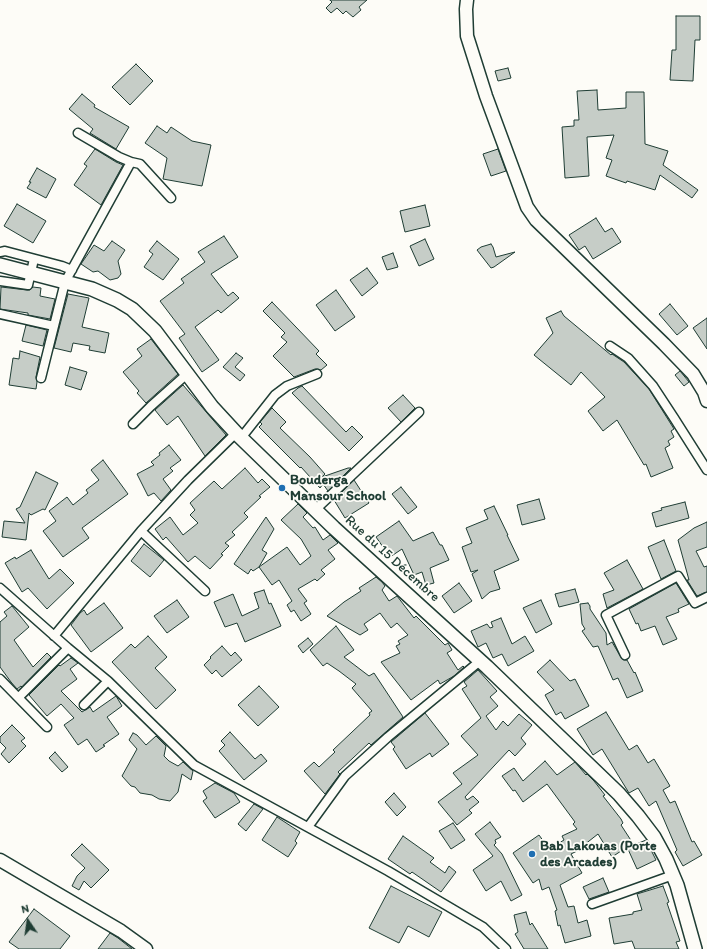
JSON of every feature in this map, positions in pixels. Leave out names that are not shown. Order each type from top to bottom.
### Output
[{"type":"main road","name":"Rue du 15 Décembre","points":[[0,265],[30,272],[68,276],[132,309],[155,331],[212,407],[238,436],[315,510],[480,661],[619,794],[654,837],[666,859],[677,885],[695,949]]},
{"type":"street","points":[[467,0],[466,9],[468,36],[486,96],[527,207],[536,220],[693,374],[704,392],[707,401]]},
{"type":"street","points":[[78,133],[119,157],[140,164],[171,198]]},
{"type":"street","points":[[41,378],[68,276],[131,162]]},
{"type":"street","points":[[0,252],[5,251],[62,266],[68,276]]},
{"type":"street","points":[[0,281],[28,284],[34,259]]},
{"type":"street","points":[[0,314],[54,326]]},
{"type":"street","points":[[610,346],[628,358],[653,386],[707,470]]},
{"type":"street","points":[[133,424],[187,374]]},
{"type":"street","points":[[54,636],[141,531],[188,480],[238,436],[275,395],[286,386],[317,374]]},
{"type":"street","points":[[315,510],[419,412]]},
{"type":"street","points":[[141,531],[205,591]]},
{"type":"street","points":[[625,655],[606,615],[678,576],[695,603],[707,597]]},
{"type":"street","points":[[0,588],[108,682],[194,765],[388,871],[483,927],[506,949]]},
{"type":"street","points":[[19,697],[68,648]]},
{"type":"street","points":[[308,827],[345,776],[388,737],[480,661]]},
{"type":"street","points":[[0,678],[48,727]]},
{"type":"street","points":[[84,705],[108,682]]},
{"type":"street","points":[[0,860],[121,931],[146,949]]},
{"type":"street","points":[[592,904],[673,875]]},
{"type":"building","points":[[330,0],[367,0],[359,7],[361,10],[353,17],[346,11],[343,14],[337,8],[331,13],[326,8],[332,2]]},
{"type":"building","points":[[676,16],[700,16],[700,40],[695,40],[693,81],[670,80],[672,50],[676,50]]},
{"type":"building","points":[[136,64],[153,81],[130,105],[112,87]]},
{"type":"building","points":[[508,68],[511,78],[498,81],[495,71]]},
{"type":"building","points":[[597,90],[598,110],[626,108],[626,92],[644,92],[645,144],[668,151],[663,165],[698,190],[692,198],[660,175],[655,190],[627,181],[626,183],[606,176],[612,160],[606,158],[614,135],[587,137],[589,176],[565,178],[562,127],[574,126],[574,120],[579,120],[577,91]]},
{"type":"building","points":[[82,94],[95,105],[94,107],[129,127],[116,149],[90,133],[93,129],[69,109]]},
{"type":"building","points":[[157,126],[167,133],[171,127],[192,141],[211,145],[202,186],[163,179],[167,158],[145,143]]},
{"type":"building","points":[[95,149],[123,165],[101,205],[74,185],[87,166],[84,164]]},
{"type":"building","points":[[498,149],[506,171],[491,176],[483,154]]},
{"type":"building","points":[[37,168],[56,179],[46,198],[27,188]]},
{"type":"building","points":[[17,204],[46,221],[33,243],[4,226]]},
{"type":"building","points":[[425,205],[430,226],[405,232],[400,211]]},
{"type":"building","points":[[596,218],[605,232],[612,228],[621,242],[593,259],[585,246],[579,250],[569,235]]},
{"type":"building","points":[[224,236],[238,257],[211,274],[228,296],[233,292],[239,298],[221,313],[218,310],[195,327],[219,360],[202,372],[179,338],[185,334],[160,301],[184,283],[181,279],[205,262],[198,252]]},
{"type":"building","points":[[425,239],[434,259],[419,266],[410,246]]},
{"type":"building","points":[[112,241],[125,250],[118,261],[121,274],[118,278],[110,280],[98,271],[93,272],[81,264],[94,245],[104,251]]},
{"type":"building","points":[[157,241],[179,259],[163,280],[144,267],[153,254],[149,251]]},
{"type":"building","points":[[491,244],[496,257],[515,252],[491,268],[477,250]]},
{"type":"building","points":[[393,253],[398,267],[387,270],[382,257]]},
{"type":"building","points":[[367,268],[378,283],[362,296],[350,280]]},
{"type":"building","points":[[1,287],[27,290],[30,290],[33,287],[41,288],[40,296],[55,299],[50,319],[28,315],[28,313],[0,309]]},
{"type":"building","points":[[336,290],[355,317],[335,331],[316,305]]},
{"type":"building","points":[[68,294],[89,298],[82,327],[109,333],[105,353],[89,350],[90,346],[73,343],[71,352],[54,348]]},
{"type":"building","points":[[272,302],[319,351],[316,354],[327,365],[321,370],[315,369],[294,377],[273,356],[287,342],[281,337],[285,333],[263,311]]},
{"type":"building","points":[[670,304],[688,326],[677,335],[659,314]]},
{"type":"building","points":[[561,311],[564,316],[611,355],[612,354],[624,362],[649,389],[674,429],[671,431],[674,437],[668,441],[670,445],[665,448],[673,468],[651,477],[646,464],[644,465],[617,420],[603,431],[588,411],[605,397],[581,372],[571,385],[534,355],[553,333],[546,318]]},
{"type":"building","points":[[707,318],[707,349],[693,328]]},
{"type":"building","points":[[26,325],[47,330],[43,346],[22,341]]},
{"type":"building","points":[[151,339],[178,374],[146,403],[137,393],[139,391],[123,372],[142,356],[137,349]]},
{"type":"building","points":[[20,351],[40,357],[36,377],[36,389],[9,385],[13,358],[19,359]]},
{"type":"building","points":[[236,353],[243,358],[235,367],[245,375],[240,381],[223,367]]},
{"type":"building","points":[[70,367],[87,372],[81,390],[65,385]]},
{"type":"building","points":[[680,371],[689,382],[684,386],[675,375]]},
{"type":"building","points":[[183,385],[226,435],[205,456],[178,416],[167,425],[155,410]]},
{"type":"building","points":[[302,386],[346,432],[352,426],[363,437],[349,451],[292,393]]},
{"type":"building","points":[[403,395],[415,408],[401,422],[388,408]]},
{"type":"building","points":[[272,408],[286,422],[280,428],[325,474],[322,477],[351,468],[328,491],[323,484],[320,488],[301,467],[300,468],[259,427],[262,424],[260,422]]},
{"type":"building","points":[[169,445],[181,460],[170,468],[173,471],[163,479],[171,490],[161,501],[154,493],[148,496],[137,474],[154,465],[151,462]]},
{"type":"building","points":[[103,460],[128,494],[82,528],[89,538],[63,557],[43,531],[56,521],[49,511],[67,497],[73,505],[88,493],[86,490],[99,480],[91,470]]},
{"type":"building","points":[[245,468],[258,483],[262,479],[270,487],[259,496],[261,497],[244,513],[248,517],[232,532],[235,535],[225,543],[229,546],[210,569],[195,556],[188,562],[166,537],[163,540],[155,529],[170,517],[183,535],[198,523],[190,515],[195,510],[190,503],[214,481],[222,489]]},
{"type":"building","points":[[36,472],[58,483],[45,510],[43,509],[31,515],[29,513],[26,540],[2,537],[4,521],[25,523],[16,509],[20,507]]},
{"type":"building","points":[[354,480],[369,503],[345,518],[334,500]]},
{"type":"building","points":[[401,487],[417,507],[408,514],[392,494]]},
{"type":"building","points":[[539,499],[545,519],[522,525],[517,505]]},
{"type":"building","points":[[685,502],[689,518],[656,527],[652,513],[662,510],[661,508]]},
{"type":"building","points":[[298,504],[307,513],[303,517],[313,528],[315,527],[323,540],[330,535],[338,543],[328,550],[335,559],[321,570],[325,574],[317,581],[315,579],[298,589],[307,601],[304,603],[311,614],[301,621],[294,610],[291,612],[287,605],[292,601],[279,580],[272,585],[259,567],[287,547],[300,565],[311,556],[301,539],[281,520]]},
{"type":"building","points":[[494,506],[519,560],[494,571],[500,589],[490,592],[482,599],[472,574],[478,570],[471,572],[462,547],[472,543],[466,528],[488,519],[484,510]]},
{"type":"building","points":[[266,517],[274,529],[262,550],[267,553],[259,567],[253,571],[251,569],[248,574],[234,564]]},
{"type":"building","points":[[399,521],[413,541],[433,532],[440,545],[442,545],[449,560],[430,568],[434,583],[426,585],[422,572],[414,575],[402,549],[390,557],[376,537]]},
{"type":"building","points":[[707,522],[707,547],[696,551],[704,567],[707,566],[707,592],[697,596],[687,580],[689,580],[678,540],[694,528]]},
{"type":"building","points":[[664,540],[676,571],[661,579],[648,547]]},
{"type":"building","points":[[144,544],[164,560],[150,577],[131,561]]},
{"type":"building","points":[[31,550],[49,579],[60,569],[74,583],[47,609],[28,588],[22,592],[5,563],[15,557],[16,559]]},
{"type":"building","points":[[627,560],[643,589],[607,608],[603,594],[614,590],[604,573]]},
{"type":"building","points":[[376,577],[385,586],[382,590],[389,601],[397,596],[414,618],[416,616],[445,645],[448,643],[452,650],[447,653],[458,670],[463,666],[464,667],[454,676],[440,684],[438,680],[411,700],[381,662],[400,653],[396,646],[400,644],[398,641],[408,635],[397,623],[391,628],[380,613],[364,624],[368,630],[360,635],[327,616],[344,602],[361,591],[359,588]]},
{"type":"building","points":[[459,583],[472,601],[454,613],[442,596]]},
{"type":"building","points":[[676,583],[689,604],[678,609],[679,612],[666,617],[677,639],[663,645],[655,626],[641,631],[629,609]]},
{"type":"building","points":[[575,589],[579,602],[559,607],[555,594]]},
{"type":"building","points":[[264,590],[269,604],[271,603],[281,626],[245,642],[237,623],[225,627],[214,602],[233,594],[242,616],[259,608],[254,593]]},
{"type":"building","points":[[177,600],[189,617],[167,633],[154,616]]},
{"type":"building","points":[[541,600],[552,624],[536,633],[523,608]]},
{"type":"building","points":[[104,603],[123,628],[91,652],[71,625],[84,610],[87,615]]},
{"type":"building","points":[[588,603],[590,609],[606,633],[607,645],[612,642],[622,659],[627,660],[634,673],[635,672],[643,691],[627,698],[618,678],[613,680],[598,646],[593,647],[582,631],[585,629],[582,624],[580,604]]},
{"type":"building","points":[[12,606],[29,627],[14,640],[33,667],[47,653],[51,657],[22,687],[21,686],[17,689],[0,667],[0,622],[7,616],[4,612]]},
{"type":"building","points":[[501,618],[512,644],[525,636],[534,651],[508,666],[502,654],[493,658],[486,643],[478,647],[471,631],[487,624],[490,628],[493,627],[491,622]]},
{"type":"building","points":[[336,626],[354,650],[344,657],[369,676],[374,673],[403,717],[371,745],[369,743],[338,772],[340,774],[325,794],[304,771],[314,762],[319,767],[335,752],[333,750],[370,715],[369,713],[372,711],[352,688],[356,684],[327,663],[323,666],[310,650]]},
{"type":"building","points":[[148,636],[167,657],[155,668],[176,690],[156,709],[112,662],[131,644],[135,648]]},
{"type":"building","points":[[308,638],[313,644],[303,653],[298,646]]},
{"type":"building","points":[[222,646],[231,656],[235,652],[242,660],[222,677],[216,670],[212,674],[204,665]]},
{"type":"building","points":[[71,658],[78,663],[70,669],[77,679],[61,691],[82,712],[90,707],[93,712],[116,696],[122,706],[107,717],[119,734],[96,752],[87,739],[78,745],[64,725],[74,718],[61,704],[47,716],[29,695],[59,665],[60,666]]},
{"type":"building","points":[[550,660],[570,681],[575,679],[589,706],[565,719],[561,712],[556,715],[545,695],[554,690],[537,672]]},
{"type":"building","points":[[478,670],[497,691],[490,697],[498,706],[486,716],[496,730],[503,721],[508,726],[519,714],[532,725],[521,738],[526,744],[515,756],[509,750],[465,797],[467,800],[473,796],[479,802],[469,810],[472,813],[457,825],[438,802],[462,784],[453,773],[478,755],[461,736],[481,718],[462,689],[467,686],[464,682]]},
{"type":"building","points":[[259,686],[279,707],[258,726],[238,705]]},
{"type":"building","points":[[606,712],[629,750],[637,745],[648,763],[654,759],[670,786],[663,790],[670,803],[675,801],[692,842],[694,841],[702,855],[683,866],[675,852],[677,850],[656,801],[649,806],[638,788],[629,793],[602,749],[593,755],[577,729]]},
{"type":"building","points":[[425,713],[449,744],[432,757],[430,753],[406,769],[393,749],[395,747],[391,742]]},
{"type":"building","points":[[12,725],[25,738],[21,741],[26,746],[9,763],[1,754],[6,748],[0,742],[0,737]]},
{"type":"building","points":[[230,732],[255,759],[261,754],[267,761],[244,780],[219,751],[225,745],[221,741]]},
{"type":"building","points":[[133,733],[137,735],[146,745],[156,736],[166,746],[164,756],[169,761],[178,766],[183,762],[193,771],[191,780],[182,774],[178,792],[170,801],[140,793],[122,776],[137,749],[129,740]]},
{"type":"building","points":[[55,752],[68,767],[62,772],[49,758]]},
{"type":"building","points":[[545,761],[557,775],[575,762],[586,775],[587,774],[594,781],[605,795],[603,796],[621,819],[623,823],[621,825],[634,845],[646,840],[656,860],[637,869],[627,847],[612,857],[598,834],[584,845],[585,847],[571,854],[582,873],[560,885],[568,907],[574,906],[578,923],[587,920],[591,936],[565,943],[560,925],[558,926],[555,911],[557,910],[549,887],[542,890],[539,879],[533,883],[513,853],[539,835],[549,849],[564,840],[562,836],[577,829],[573,824],[575,822],[547,784],[523,802],[515,790],[513,791],[502,776],[514,768],[523,781]]},
{"type":"building","points":[[215,783],[234,793],[240,802],[215,818],[203,801],[207,798],[203,791]]},
{"type":"building","points":[[394,793],[406,807],[397,816],[385,802]]},
{"type":"building","points":[[254,804],[263,809],[246,831],[238,824]]},
{"type":"building","points":[[277,817],[300,832],[295,841],[297,843],[288,857],[262,840]]},
{"type":"building","points":[[490,822],[501,837],[495,840],[496,843],[494,845],[502,854],[522,895],[511,901],[501,881],[486,891],[473,870],[493,856],[475,834]]},
{"type":"building","points":[[453,823],[465,840],[451,849],[439,831]]},
{"type":"building","points":[[403,836],[434,858],[430,862],[445,873],[449,866],[456,872],[441,892],[412,872],[410,874],[388,859]]},
{"type":"building","points":[[82,844],[109,870],[91,888],[84,881],[79,890],[72,886],[77,876],[85,868],[71,855]]},
{"type":"building","points":[[603,878],[609,892],[589,899],[583,887]]},
{"type":"building","points":[[391,886],[442,912],[429,937],[408,926],[399,943],[369,928]]},
{"type":"building","points":[[663,886],[680,941],[676,942],[679,949],[635,949],[632,941],[614,944],[609,918],[633,914],[633,912],[642,910],[637,894]]},
{"type":"building","points":[[34,909],[70,936],[60,949],[19,949],[9,942]]},
{"type":"building","points":[[526,912],[530,925],[532,923],[548,949],[524,949],[515,934],[518,932],[514,915]]},
{"type":"building","points":[[110,933],[118,938],[132,949],[98,949]]},
{"type":"place","name":"Bouderga Mansour School","points":[[282,488]]},
{"type":"place","name":"Bab Lakouas (Porte des Arcades)","points":[[532,854]]}]
